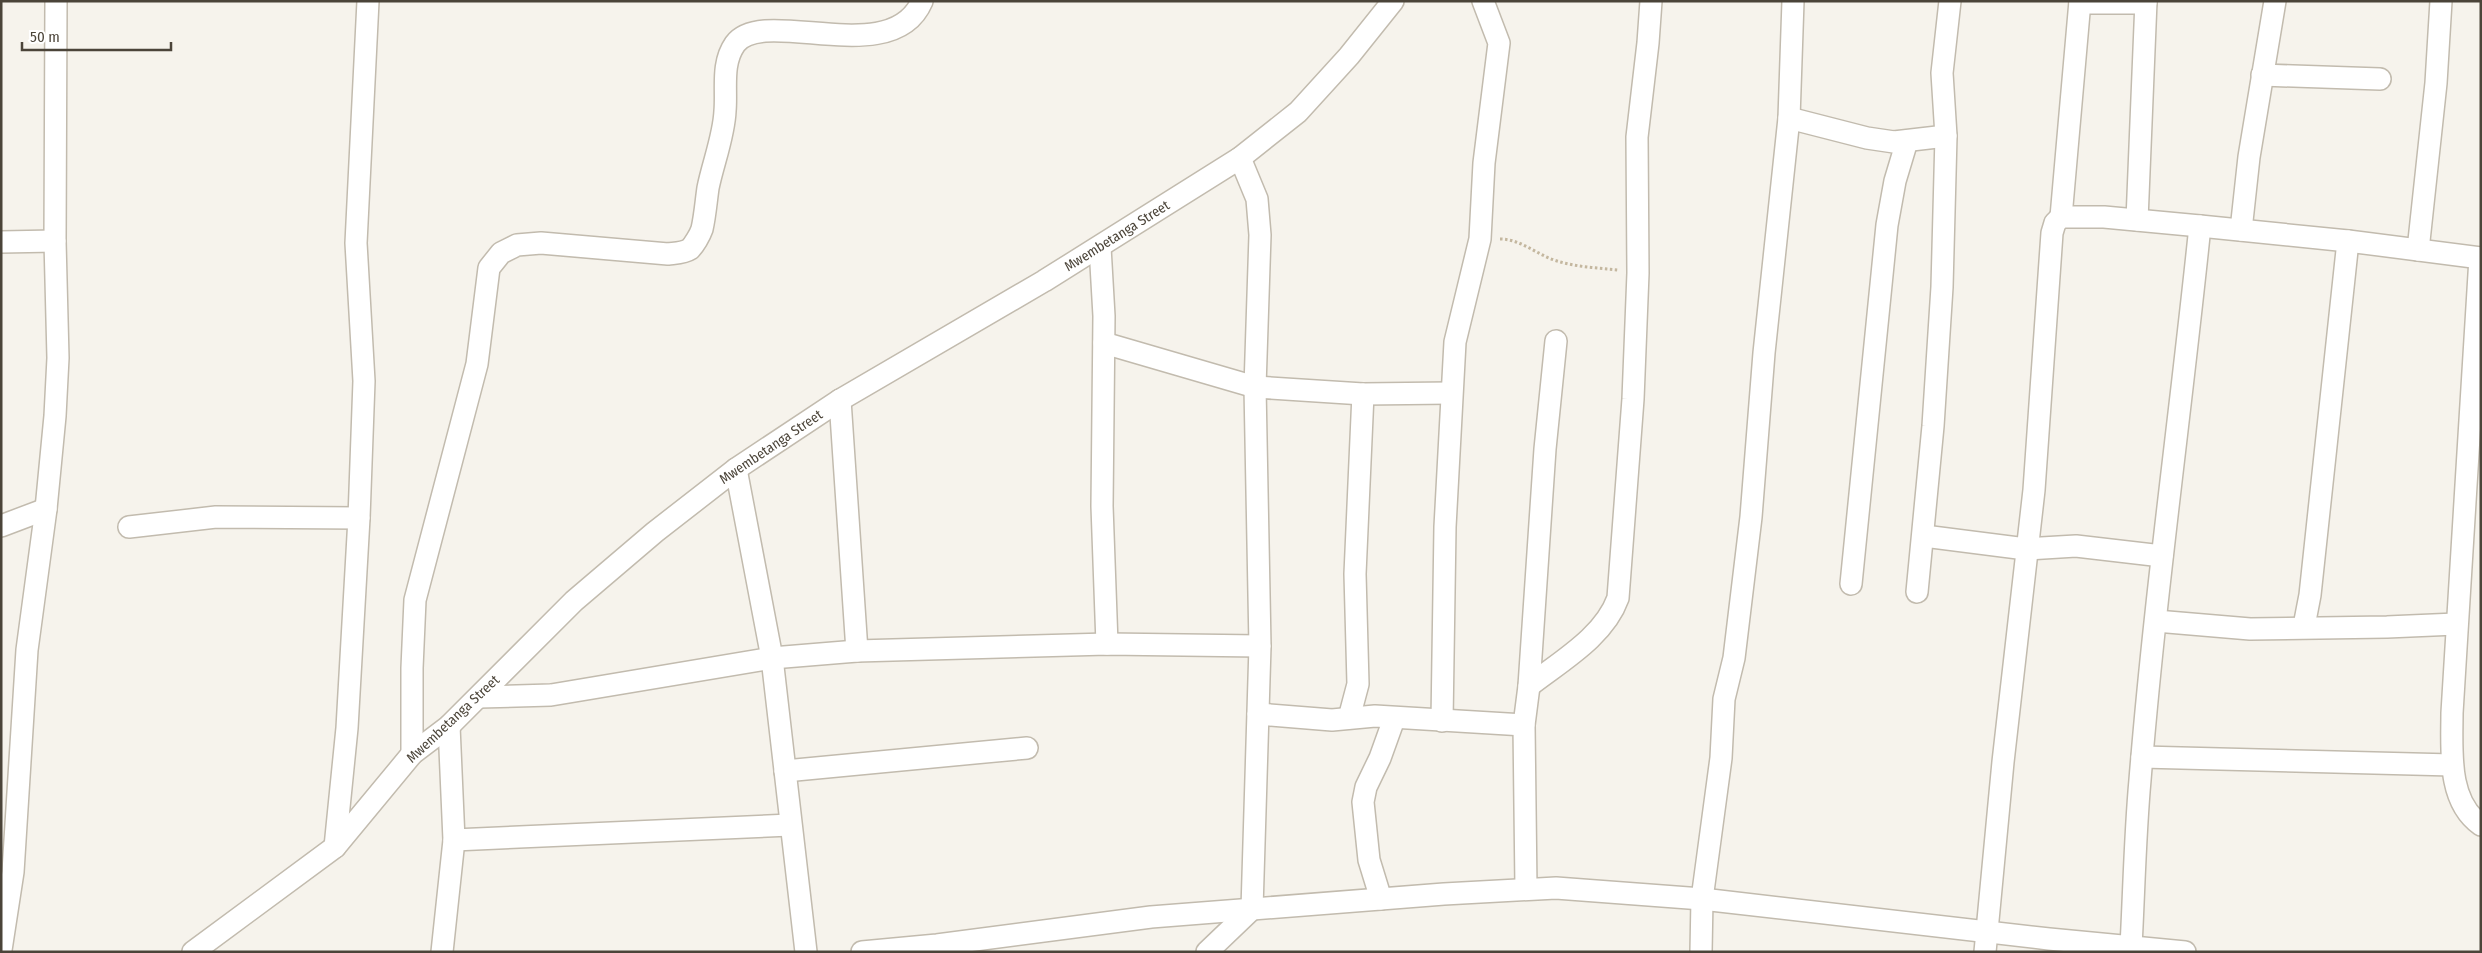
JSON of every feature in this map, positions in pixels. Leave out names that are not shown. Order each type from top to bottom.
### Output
[{"type":"street","points":[[1,950],[13,872],[10,800],[27,650],[46,509],[58,358],[55,241],[56,1]]},
{"type":"street","points":[[335,847],[347,728],[359,518],[364,380],[356,243],[368,1]]},
{"type":"street","points":[[412,754],[412,668],[415,600],[477,364],[489,268],[501,253],[517,245],[541,243],[668,254],[681,253],[691,248],[701,230],[725,112],[725,75],[729,57],[736,43],[749,34],[767,31],[853,34],[890,32],[907,23],[922,1]]},
{"type":"street","name":"Mwembetanga Street","points":[[206,949],[335,847],[412,754],[449,726],[574,601],[655,532],[736,469],[840,400],[1100,247],[1240,158],[1298,112],[1349,56],[1393,1]]},
{"type":"street","points":[[1442,721],[1445,527],[1455,342],[1480,239],[1484,163],[1499,43],[1483,1]]},
{"type":"street","points":[[1529,686],[1601,628],[1612,613],[1618,598],[1633,399],[1638,273],[1637,137],[1651,1]]},
{"type":"street","points":[[1701,952],[1702,899],[1721,758],[1724,699],[1734,658],[1751,518],[1764,352],[1790,118],[1793,1]]},
{"type":"street","points":[[1917,592],[1924,536],[1942,287],[1946,136],[1942,73],[1950,1]]},
{"type":"street","points":[[2240,230],[2249,157],[2275,1]]},
{"type":"street","points":[[2418,250],[2436,83],[2441,1]]},
{"type":"street","points":[[1986,942],[2026,549],[2034,490],[2052,233],[2055,224],[2061,217],[2080,2],[2146,2],[2137,220]]},
{"type":"street","points":[[2262,75],[2380,80]]},
{"type":"street","points":[[1790,118],[1867,138],[1894,142],[1946,136]]},
{"type":"street","points":[[1851,584],[1887,225],[1895,181],[1907,141]]},
{"type":"street","points":[[1207,952],[1252,909],[1260,646],[1255,386],[1260,235],[1257,199],[1240,158]]},
{"type":"street","points":[[2061,217],[2104,217],[2200,226],[2348,241],[2480,258],[2456,624],[2452,765],[2462,808],[2481,825]]},
{"type":"street","points":[[2131,946],[2142,757],[2162,556],[2176,432],[2184,382],[2200,226]]},
{"type":"street","points":[[1,242],[55,241]]},
{"type":"street","points":[[2304,626],[2310,596],[2348,241]]},
{"type":"street","points":[[1100,247],[1104,343],[1102,506],[1108,644]]},
{"type":"street","points":[[1526,888],[1524,725],[1529,686],[1545,449],[1556,341]]},
{"type":"street","points":[[1104,343],[1255,386],[1363,394],[1451,393]]},
{"type":"street","points":[[1349,718],[1358,684],[1355,574],[1363,394]]},
{"type":"street","points":[[840,400],[857,651]]},
{"type":"street","points":[[736,469],[772,658],[806,952]]},
{"type":"street","points":[[1,526],[46,509]]},
{"type":"street","points":[[129,527],[216,517],[359,518]]},
{"type":"street","points":[[1924,536],[2026,549],[2076,546],[2162,556]]},
{"type":"street","points":[[2156,621],[2250,629],[2304,626],[2388,627],[2456,624]]},
{"type":"street","points":[[479,697],[550,695],[772,658],[857,651],[1108,644],[1260,646]]},
{"type":"street","points":[[1258,714],[1332,720],[1375,716],[1394,719],[1524,725]]},
{"type":"street","points":[[1381,899],[1369,860],[1363,802],[1366,787],[1380,758],[1394,719]]},
{"type":"street","points":[[442,952],[454,840],[449,726]]},
{"type":"street","points":[[785,771],[1027,748]]},
{"type":"street","points":[[2142,757],[2452,765]]},
{"type":"street","points":[[454,840],[790,825]]},
{"type":"street","points":[[862,952],[946,944],[1151,917],[1526,888],[1583,888],[1702,899],[1986,942],[2131,946],[2185,952]]},
{"type":"path","points":[[1480,239],[1506,239],[1520,242],[1538,254],[1559,262],[1638,273]]}]
